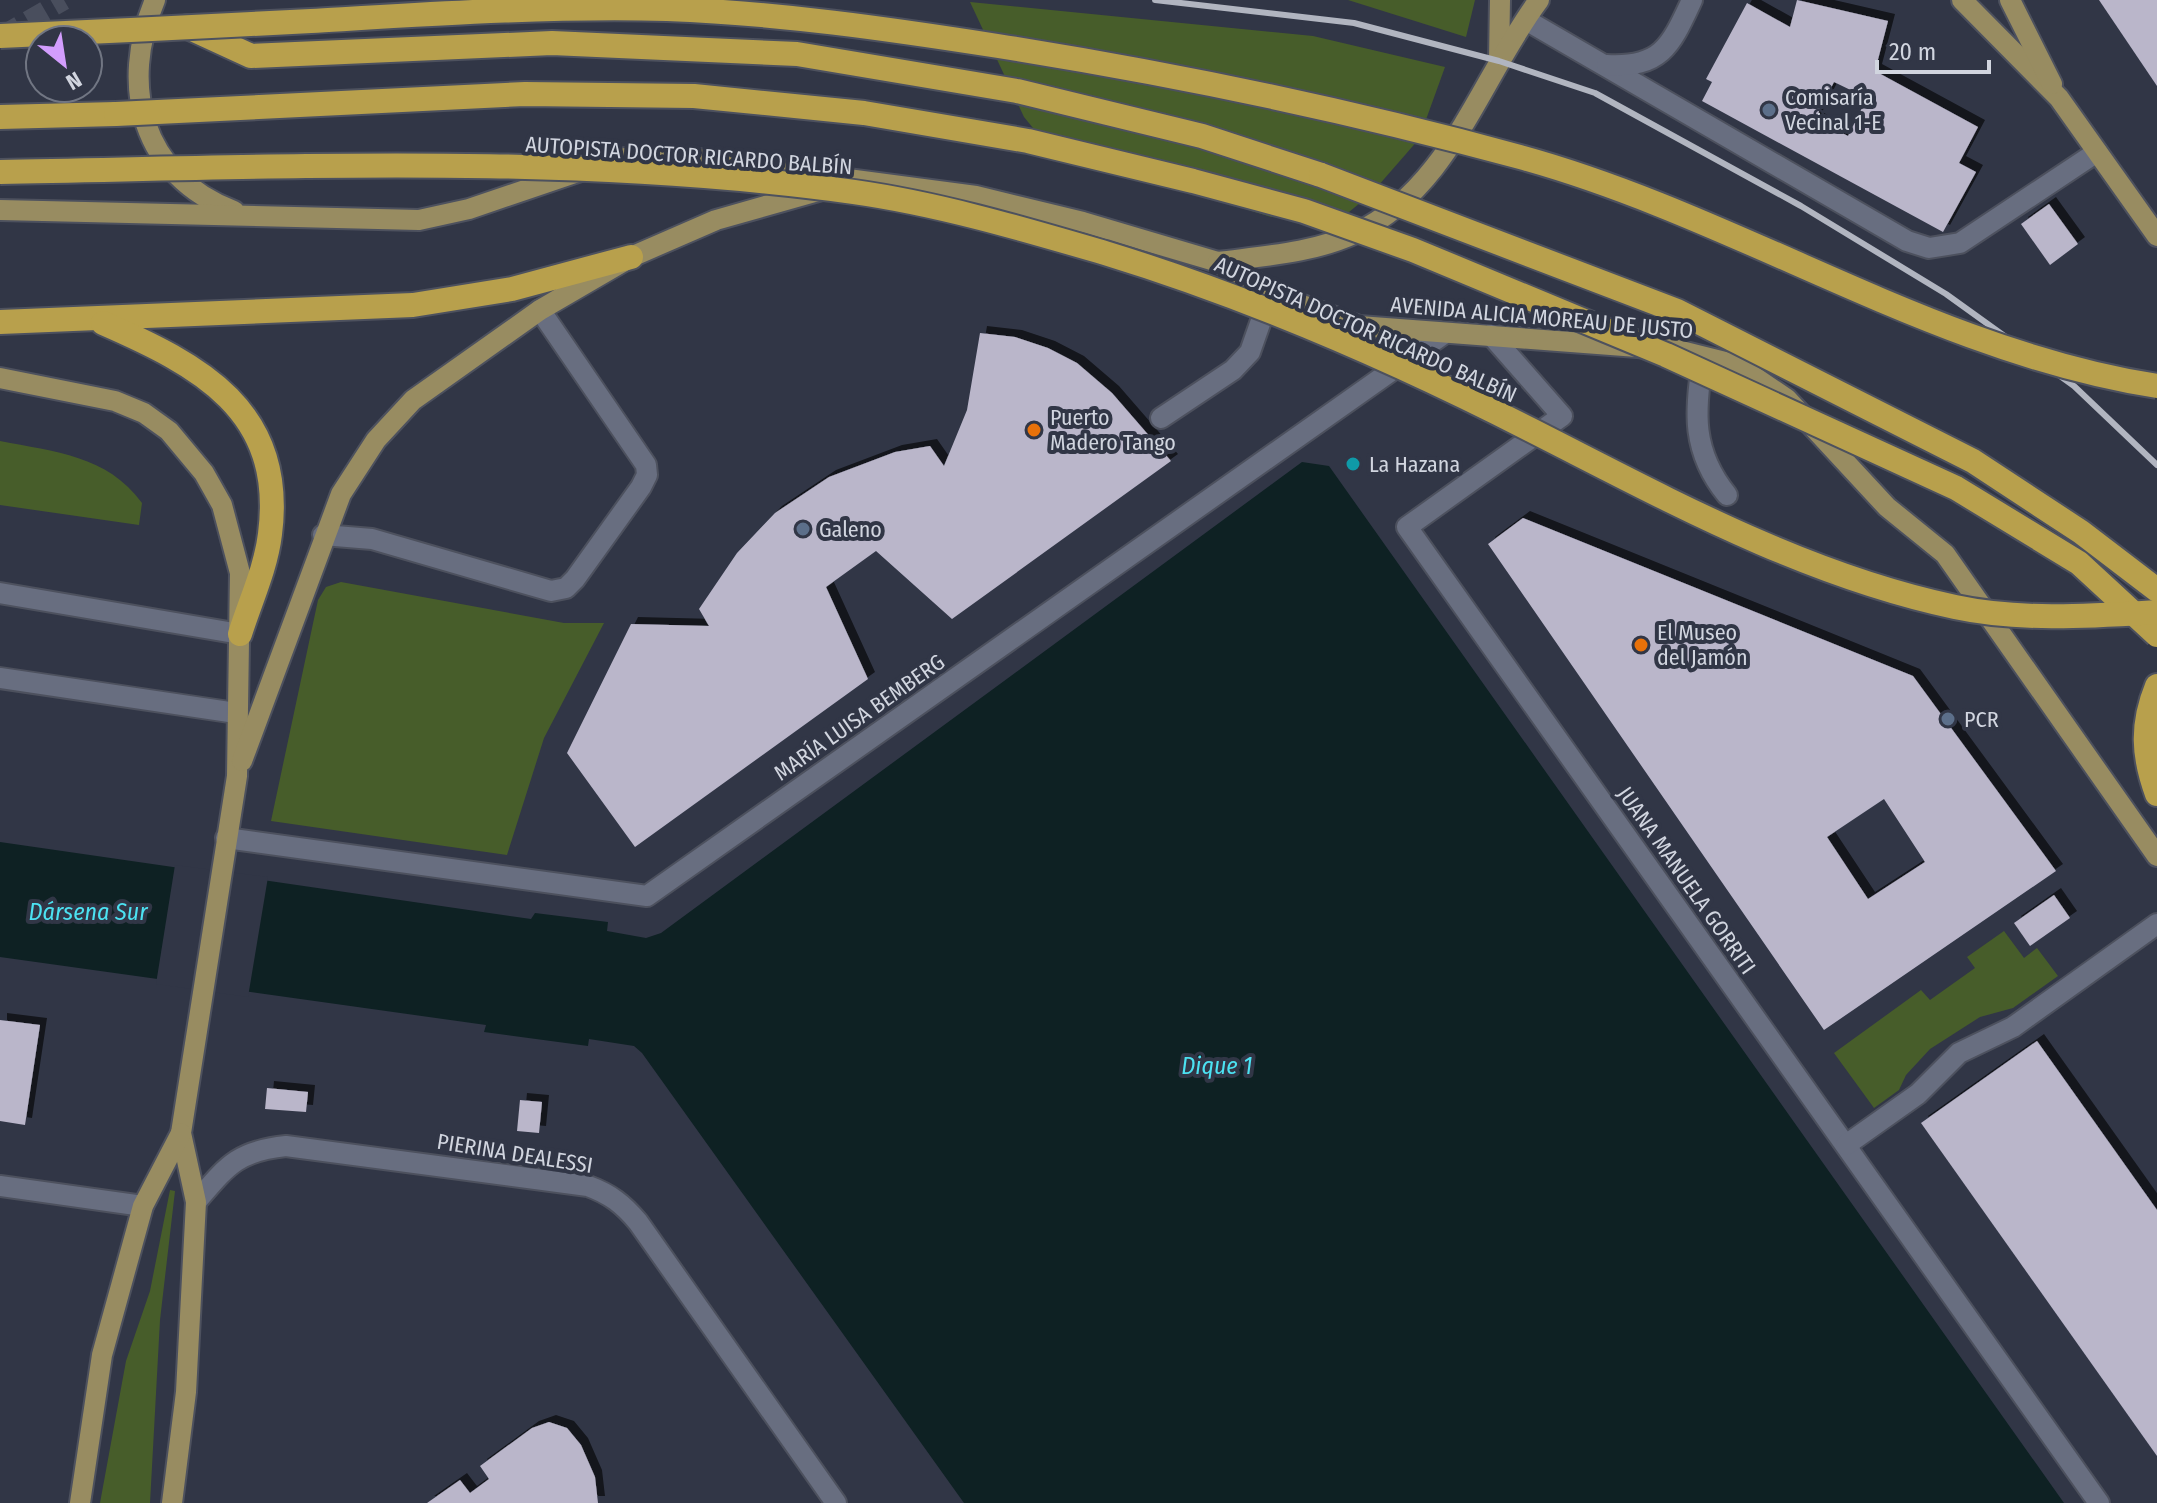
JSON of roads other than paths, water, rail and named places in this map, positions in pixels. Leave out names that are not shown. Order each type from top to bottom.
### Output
[{"type":"highway","points":[[0,36],[488,11],[670,10],[750,14],[895,29],[1153,70],[1373,117],[1553,166],[1886,300],[1970,338],[2096,377],[2157,386]]},
{"type":"highway","points":[[188,27],[251,56],[552,43],[797,54],[1017,91],[1202,136],[1321,175],[1677,311],[1973,461],[2081,532],[2157,590]]},
{"type":"highway","points":[[0,117],[525,94],[694,96],[879,116],[1028,141],[1304,211],[1413,250],[1666,355],[1956,488],[2079,563],[2157,635]]},
{"type":"highway","name":"AUTOPISTA DOCTOR RICARDO BALBÍN","points":[[0,172],[455,165],[682,175],[859,193],[985,219],[1241,298],[1497,414],[1753,539],[1902,594],[1961,608],[2043,616],[2157,612]]},
{"type":"highway","points":[[0,322],[97,321],[387,307],[483,295],[631,257]]},
{"type":"highway","points":[[97,321],[176,356],[228,396],[245,418],[259,447],[272,507],[270,536],[240,634]]},
{"type":"highway","points":[[2157,686],[2143,735],[2147,767],[2157,794]]},
{"type":"main road","points":[[155,0],[141,37],[136,69],[143,113],[152,139],[163,160],[190,187],[218,205],[245,215]]},
{"type":"main road","points":[[1499,61],[1500,0]]},
{"type":"main road","points":[[1218,262],[1288,253],[1355,234],[1392,210],[1440,163],[1499,61],[1539,0]]},
{"type":"main road","points":[[1962,0],[2059,98]]},
{"type":"main road","points":[[2010,0],[2059,98],[2157,236]]},
{"type":"main road","name":"AVENIDA ALICIA MOREAU DE JUSTO","points":[[0,210],[408,220],[437,218],[637,156],[683,157],[859,179],[1024,206],[1218,262],[1322,315],[1359,326],[1657,348],[1703,355],[1737,365],[1770,385],[1887,507],[1945,554],[2157,856]]},
{"type":"main road","points":[[172,1503],[186,1392],[196,1202],[181,1133],[226,838],[237,776],[323,535],[353,472],[397,415],[432,384],[540,310],[631,257],[716,220],[859,179]]},
{"type":"main road","points":[[0,378],[79,392],[131,406],[157,422],[180,442],[213,487],[229,523],[240,573],[237,776]]},
{"type":"main road","points":[[80,1503],[102,1355],[143,1206],[181,1133]]},
{"type":"street","points":[[1603,65],[1633,67],[1655,58],[1675,36],[1692,0]]},
{"type":"street","points":[[1526,20],[1907,241],[1929,248],[1960,243],[2097,152]]},
{"type":"street","points":[[1161,418],[1233,370],[1250,352],[1271,290]]},
{"type":"street","points":[[323,535],[372,539],[551,591],[566,588],[575,579],[641,487],[647,475],[646,465],[540,310]]},
{"type":"street","name":"MARÍA LUISA BEMBERG","points":[[226,838],[647,896],[1445,333]]},
{"type":"street","name":"JUANA MANUELA GORRITI","points":[[1491,335],[1562,416],[1407,527],[2099,1503]]},
{"type":"street","points":[[1703,355],[1698,390],[1701,453],[1712,476],[1727,495]]},
{"type":"street","points":[[0,593],[240,634]]},
{"type":"street","points":[[0,678],[236,713]]},
{"type":"street","points":[[1846,1145],[1918,1094],[1959,1053],[2013,1027],[2157,924]]},
{"type":"street","name":"PIERINA DEALESSI","points":[[196,1202],[232,1160],[260,1149],[286,1146],[588,1186],[607,1193],[624,1205],[638,1222],[836,1503]]},
{"type":"street","points":[[0,1186],[143,1206]]},
{"type":"water","name":"Dique 1","points":[[1302,462],[1329,466],[2064,1503],[964,1503],[634,1046],[589,1039],[588,1046],[484,1032],[486,1025],[0,957],[0,842],[531,919],[535,913],[608,922],[607,931],[646,938],[661,933]]},
{"type":"tunnel","points":[[2,36],[64,0]]},
{"type":"railway","points":[[1155,0],[1354,23],[1499,61],[1595,93],[1801,206],[1946,294],[2074,386],[2157,465]]},
{"type":"place","name":"Comisaría Vecinal 1-E","points":[[1769,110]]},
{"type":"place","name":"Puerto Madero Tango","points":[[1034,430]]},
{"type":"place","name":"La Hazana","points":[[1353,464]]},
{"type":"place","name":"Galeno","points":[[803,529]]},
{"type":"place","name":"El Museo del Jamón","points":[[1641,645]]},
{"type":"place","name":"PCR","points":[[1948,719]]},
{"type":"water label","name":"Dársena Sur","points":[[88,912]]}]
